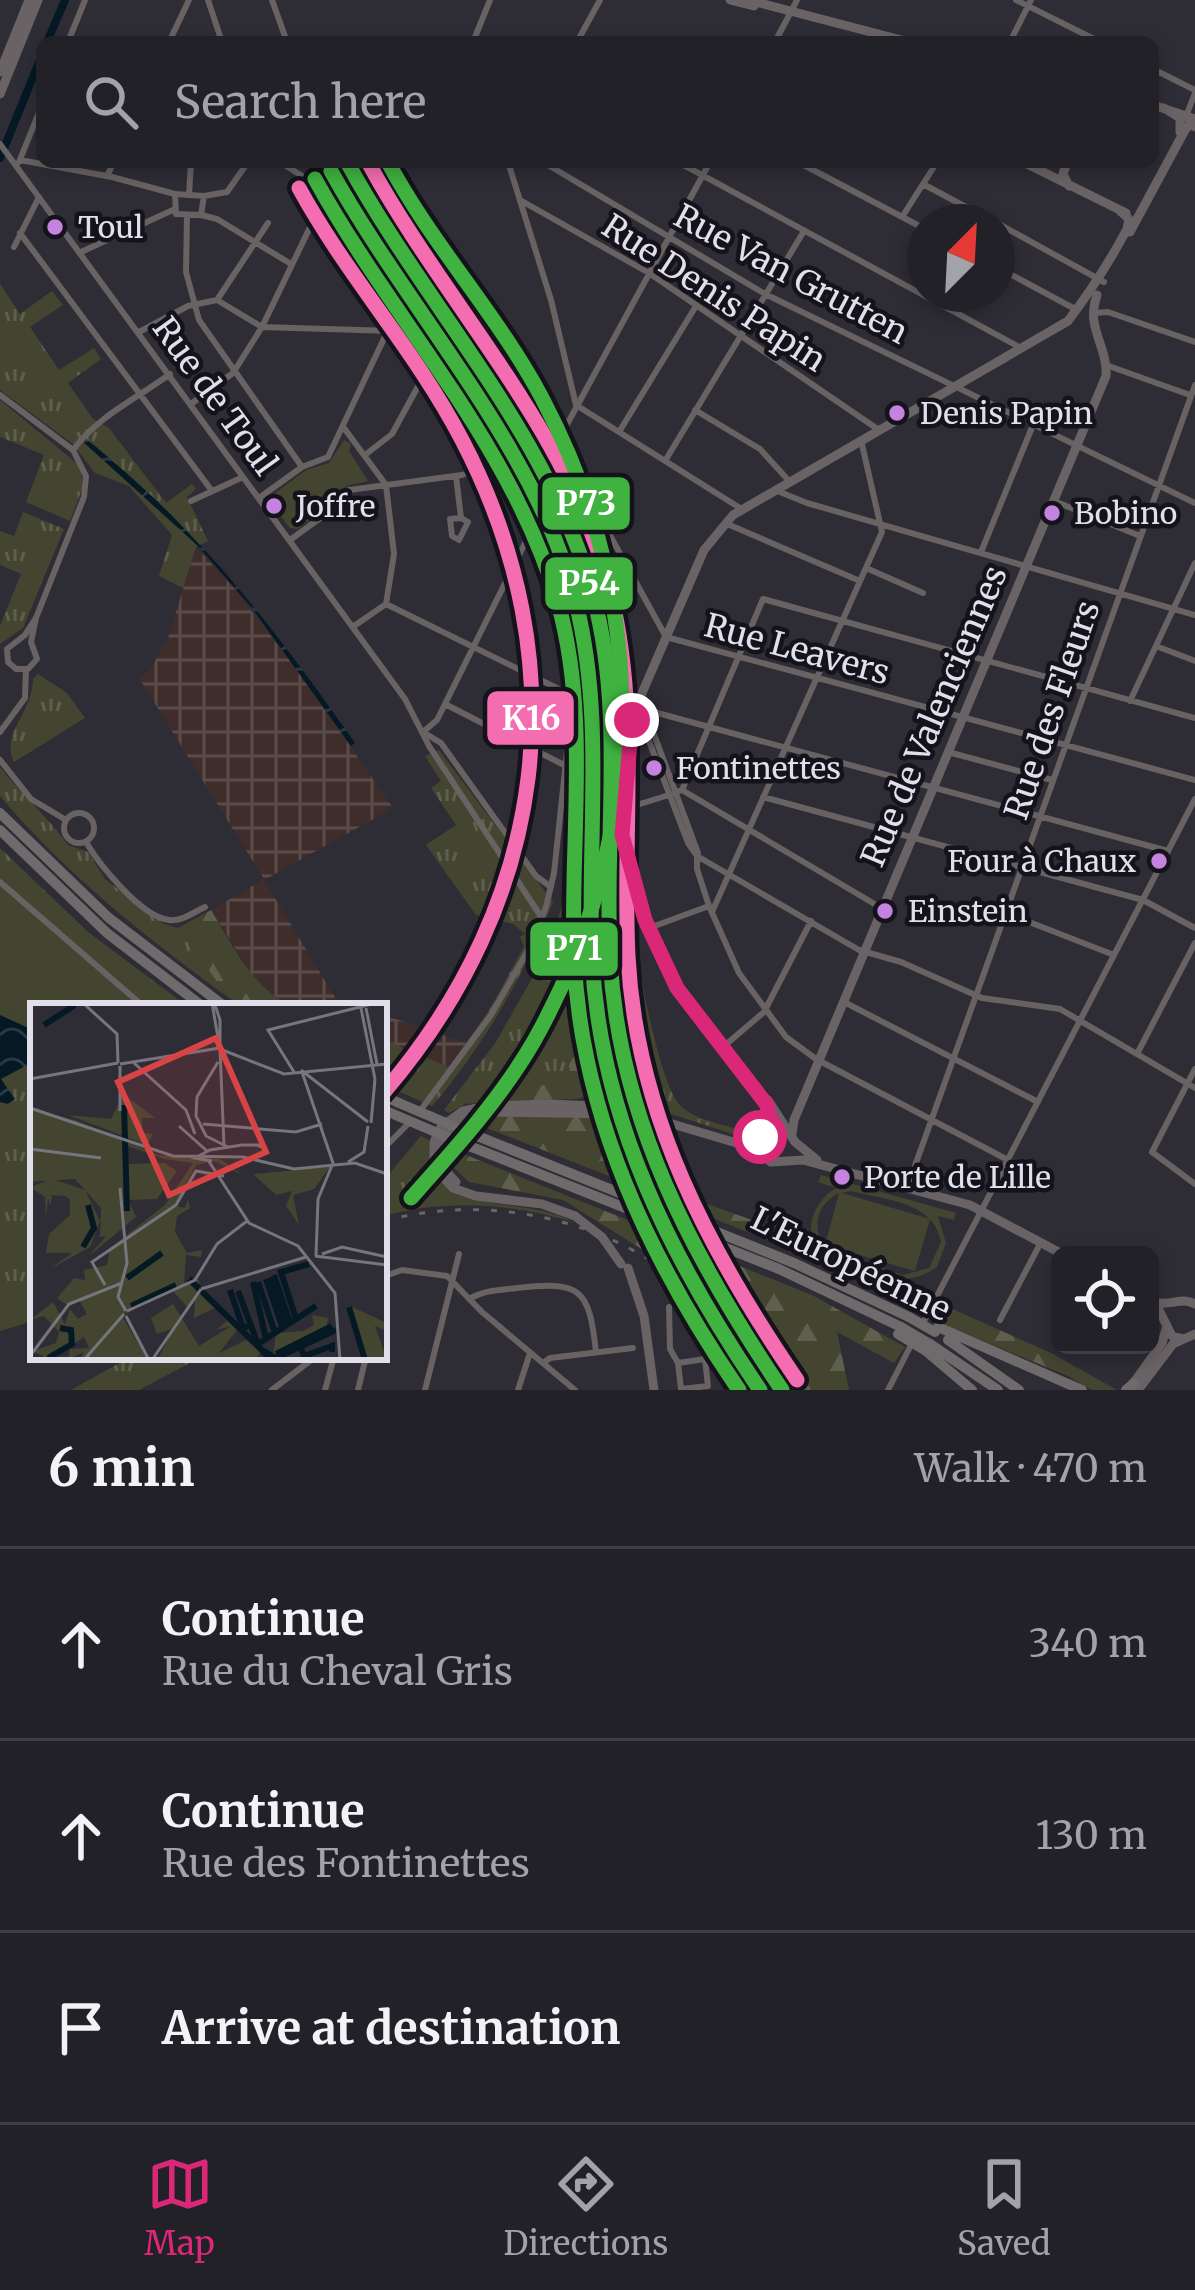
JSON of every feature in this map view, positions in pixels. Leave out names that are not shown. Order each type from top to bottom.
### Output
[{"type":"highway","points":[[0,809],[6,833],[107,933],[198,1003]]},
{"type":"highway","points":[[6,833],[220,1003]]},
{"type":"highway","name":"L'Européenne","points":[[387,1097],[698,1223],[848,1293],[1019,1390]]},
{"type":"highway","name":"L'Européenne","points":[[387,1112],[848,1293]]},
{"type":"highway","points":[[848,1293],[932,1339],[1082,1390]]},
{"type":"highway","points":[[932,1339],[972,1390]]},
{"type":"highway","name":"L'Européenne","points":[[932,1339],[998,1390]]},
{"type":"main road","points":[[0,72],[33,0]]},
{"type":"main road","points":[[0,94],[33,0]]},
{"type":"main road","points":[[730,0],[884,36]]},
{"type":"main road","points":[[748,0],[869,36]]},
{"type":"main road","points":[[1101,281],[1190,120],[1159,107]]},
{"type":"main road","points":[[1035,168],[1120,211],[1135,214],[1144,203]]},
{"type":"main road","points":[[1065,168],[1069,186]]},
{"type":"main road","points":[[760,1152],[770,1112],[677,988],[649,928],[623,847],[628,746],[666,637],[704,550],[741,509],[1086,310],[1129,225],[1120,211]]},
{"type":"main road","points":[[1086,310],[1106,365]]},
{"type":"main road","name":"Rue de Valenciennes","points":[[787,1160],[794,1120],[1107,374],[1106,365]]},
{"type":"main road","points":[[757,1091],[774,1107],[791,1135],[827,1166]]},
{"type":"main road","points":[[624,1266],[606,1241],[574,1216],[542,1204],[458,1190],[437,1168],[434,1142],[444,1123],[469,1109],[530,1103],[598,1109],[722,1138],[760,1152],[771,1162],[827,1166],[982,1210],[1051,1248]]},
{"type":"main road","points":[[598,1109],[474,1114],[450,1126],[440,1151],[445,1170],[461,1186],[552,1202],[601,1231],[624,1266],[643,1309],[654,1390]]},
{"type":"main road","points":[[722,1138],[744,1141],[764,1132],[791,1135]]},
{"type":"main road","points":[[1159,1303],[1194,1301]]},
{"type":"main road","points":[[1131,1388],[1160,1346],[1171,1304]]},
{"type":"main road","points":[[1159,1315],[1165,1324],[1192,1336]]},
{"type":"main road","points":[[1131,1388],[1175,1342],[1192,1336]]},
{"type":"street","points":[[70,36],[85,0]]},
{"type":"street","points":[[173,36],[189,0]]},
{"type":"street","points":[[208,0],[220,36]]},
{"type":"street","points":[[272,0],[284,36]]},
{"type":"street","points":[[475,36],[490,0]]},
{"type":"street","points":[[581,36],[600,0]]},
{"type":"street","points":[[778,36],[797,0]]},
{"type":"street","points":[[1016,0],[1089,36]]},
{"type":"street","points":[[1013,36],[1030,3]]},
{"type":"street","points":[[1159,72],[1195,91],[1190,120]]},
{"type":"street","points":[[36,118],[16,161],[36,163]]},
{"type":"street","name":"Rue de Toul","points":[[0,144],[290,540],[423,732],[441,743],[536,876],[551,887]]},
{"type":"street","points":[[29,181],[40,168]]},
{"type":"street","points":[[64,168],[175,194],[204,196],[227,192],[244,168]]},
{"type":"street","points":[[107,176],[111,168]]},
{"type":"street","points":[[189,195],[190,168]]},
{"type":"street","points":[[290,168],[318,186]]},
{"type":"street","points":[[259,498],[302,466],[328,457],[387,330],[329,168]]},
{"type":"street","points":[[510,168],[551,300],[576,405],[741,509]]},
{"type":"street","name":"Rue Van Grutten","points":[[553,168],[765,294],[1195,503]]},
{"type":"street","points":[[690,168],[1021,348]]},
{"type":"street","points":[[666,637],[558,444],[707,168]]},
{"type":"street","points":[[809,168],[907,220]]},
{"type":"street","points":[[902,217],[933,168]]},
{"type":"street","points":[[923,184],[960,204]]},
{"type":"street","points":[[191,404],[233,373],[262,327],[327,192],[335,187]]},
{"type":"street","points":[[173,210],[175,194]]},
{"type":"street","points":[[14,247],[40,196]]},
{"type":"street","points":[[201,215],[204,196]]},
{"type":"street","name":"Rue Denis Papin","points":[[520,200],[649,273],[879,430]]},
{"type":"street","points":[[81,252],[173,210],[212,216],[291,265]]},
{"type":"street","points":[[187,215],[186,272],[204,330],[302,466]]},
{"type":"street","points":[[218,300],[268,223]]},
{"type":"street","points":[[664,461],[805,231]]},
{"type":"street","points":[[20,233],[212,491]]},
{"type":"street","points":[[1015,233],[1101,281]]},
{"type":"street","points":[[1015,276],[1086,310],[1108,312],[1195,342]]},
{"type":"street","points":[[139,332],[193,305],[218,300],[262,327],[387,330],[406,336],[494,421],[516,457],[568,610],[575,662],[551,887],[531,945],[487,1022],[430,1100],[387,1146]]},
{"type":"street","points":[[619,432],[696,306]]},
{"type":"street","points":[[364,455],[392,434],[433,359]]},
{"type":"street","points":[[1106,365],[1190,395]]},
{"type":"street","points":[[73,450],[96,422],[170,374]]},
{"type":"street","name":"Rue des Fleurs","points":[[908,1188],[1195,385]]},
{"type":"street","points":[[0,395],[73,450],[84,467],[86,489],[36,618],[31,642],[37,657],[26,670],[25,698],[0,732]]},
{"type":"street","points":[[695,410],[760,449],[790,482]]},
{"type":"street","points":[[981,552],[1034,424]]},
{"type":"street","points":[[344,428],[386,485],[394,560],[386,604],[352,627]]},
{"type":"street","points":[[649,928],[711,909],[866,568],[882,524],[861,440]]},
{"type":"street","points":[[290,540],[349,490],[456,476],[516,457]]},
{"type":"street","points":[[456,476],[461,518]]},
{"type":"street","points":[[191,501],[244,477]]},
{"type":"street","points":[[775,490],[1195,615]]},
{"type":"street","points":[[1053,501],[1140,536]]},
{"type":"street","points":[[539,515],[435,723],[423,732],[560,948],[579,990],[604,1084],[598,1109]]},
{"type":"street","points":[[725,524],[860,581]]},
{"type":"street","points":[[1130,701],[1195,563]]},
{"type":"street","points":[[866,568],[923,593]]},
{"type":"street","points":[[1191,1086],[1058,1008],[976,996],[901,962],[865,952],[697,854],[676,792],[710,727],[763,599],[1195,718]]},
{"type":"street","points":[[386,604],[572,696]]},
{"type":"street","points":[[26,670],[13,667],[7,657],[11,644],[21,639],[36,618]]},
{"type":"street","name":"Rue Leavers","points":[[666,637],[1195,780]]},
{"type":"street","points":[[21,639],[31,642]]},
{"type":"street","points":[[1156,646],[1195,661]]},
{"type":"street","points":[[445,704],[564,765]]},
{"type":"street","points":[[642,713],[710,727],[1168,851]]},
{"type":"street","points":[[642,713],[676,792],[711,909],[739,973],[764,1012],[786,1037],[819,1061],[1008,1160]]},
{"type":"street","points":[[628,746],[654,744]]},
{"type":"street","points":[[948,752],[1052,780]]},
{"type":"street","points":[[0,760],[28,796],[66,820]]},
{"type":"street","points":[[624,809],[676,792],[694,798],[883,909]]},
{"type":"street","points":[[763,797],[1143,900],[1195,928]]},
{"type":"street","points":[[684,816],[694,798]]},
{"type":"street","points":[[888,1390],[1195,799]]},
{"type":"street","points":[[79,813],[90,818],[93,833],[86,842],[68,840],[66,820],[79,813]]},
{"type":"street","points":[[86,842],[108,875],[160,917],[176,920],[205,907]]},
{"type":"street","points":[[0,882],[140,1003]]},
{"type":"street","points":[[1006,913],[1114,955]]},
{"type":"street","points":[[723,1047],[764,1012],[811,921]]},
{"type":"street","points":[[1137,1054],[1195,943]]},
{"type":"street","points":[[844,1002],[1038,1102]]},
{"type":"street","points":[[1195,1069],[1191,1086],[1152,1152],[1195,1184]]},
{"type":"street","points":[[1000,1320],[1041,1242]]},
{"type":"street","points":[[425,1390],[459,1254]]},
{"type":"street","points":[[387,1279],[402,1270],[445,1275],[575,1390]]},
{"type":"street","points":[[469,1299],[484,1292],[554,1284],[570,1287],[589,1305],[596,1352]]},
{"type":"street","points":[[669,1307],[670,1348],[678,1363],[681,1389],[708,1386],[705,1359],[678,1363]]},
{"type":"street","points":[[542,1363],[550,1358],[633,1348]]},
{"type":"street","points":[[518,1390],[530,1353]]},
{"type":"street","points":[[272,1390],[311,1360]]},
{"type":"street","points":[[325,1390],[333,1360]]},
{"type":"street","points":[[358,1390],[365,1360]]},
{"type":"shaded area","points":[[196,547],[298,671],[393,808],[264,880],[336,999],[348,1003],[281,1002],[252,975],[211,910],[264,879],[139,678],[150,670],[168,638]]},
{"type":"shaded area","points":[[387,1016],[467,1043],[449,1067],[387,1041]]},
{"type":"green space","points":[[0,284],[20,314],[52,291],[63,305],[30,327],[59,370],[94,348],[101,359],[68,383],[93,419],[109,428],[166,503],[192,484],[196,489],[187,497],[208,541],[196,547],[183,588],[159,576],[172,535],[129,486],[95,473],[73,444],[0,390]]},
{"type":"green space","points":[[0,400],[81,467],[83,487],[70,521],[26,502],[44,455],[0,437]]},
{"type":"green space","points":[[344,440],[351,444],[349,451],[368,481],[346,486],[298,529],[290,528],[270,497],[306,470],[329,463]]},
{"type":"green space","points":[[23,512],[64,529],[23,628],[0,644],[0,626],[21,574],[0,565],[0,531],[14,536]]},
{"type":"green space","points":[[38,674],[67,693],[85,718],[14,762],[11,742]]},
{"type":"green space","points":[[599,739],[603,940],[620,1098],[608,1088],[579,973],[555,927],[580,836],[594,741]]},
{"type":"green space","points":[[439,750],[553,902],[501,1009],[432,1106],[387,1086],[387,1041],[449,1067],[490,1009],[524,946],[520,937],[525,934],[513,924],[476,915],[426,845],[456,825],[431,788],[441,781],[425,756]]},
{"type":"green space","points":[[0,767],[68,845],[88,852],[105,879],[164,924],[178,928],[228,997],[137,928],[52,852],[0,796]]},
{"type":"green space","points":[[613,836],[617,836],[629,1081],[615,1001]]},
{"type":"green space","points":[[0,848],[88,932],[183,1003],[135,1003],[122,994],[127,987],[11,884],[0,867]]},
{"type":"green space","points":[[0,867],[12,884],[128,987],[122,994],[135,1003],[30,1003],[30,1017],[0,1006]]},
{"type":"green space","points":[[629,889],[640,918],[632,920],[643,987],[670,1089],[690,1113],[737,1129],[736,1135],[671,1114],[668,1119],[636,1110],[643,1060],[649,1056],[634,976]]},
{"type":"green space","points":[[211,910],[256,978],[288,1003],[238,1003],[228,997],[178,928]]},
{"type":"green space","points":[[548,942],[582,1018],[589,1080],[584,1097],[577,1099],[503,1101],[515,1044],[537,1044],[526,1084],[574,1087],[565,1028],[533,1007],[544,978],[535,973]]},
{"type":"green space","points":[[535,973],[544,977],[565,1028],[565,1050],[575,1088],[525,1085],[537,1045],[516,1044],[503,1101],[465,1104],[449,1113],[444,1110],[496,1042]]},
{"type":"green space","points":[[0,1006],[30,1017],[30,1322],[0,1331]]},
{"type":"green space","points":[[505,1113],[640,1120],[636,1137],[657,1195],[469,1121]]},
{"type":"green space","points":[[421,1136],[429,1140],[433,1166],[444,1184],[461,1195],[554,1214],[575,1223],[480,1206],[431,1207],[387,1215],[387,1176]]},
{"type":"green space","points":[[446,1147],[680,1241],[685,1253],[664,1263],[563,1200],[469,1182],[452,1166]]},
{"type":"green space","points":[[821,1175],[956,1213],[954,1220],[938,1216],[946,1243],[937,1267],[918,1277],[903,1278],[829,1257],[814,1241],[812,1221],[820,1202],[836,1188],[818,1182]],"holes":[[[839,1193],[825,1245],[915,1271],[930,1219],[941,1242],[929,1268],[903,1275],[827,1251],[817,1227],[820,1211]],[[842,1193],[893,1200],[929,1219]]]},
{"type":"green space","points":[[671,1191],[808,1240],[825,1257],[921,1300],[915,1308],[803,1254],[677,1204]]},
{"type":"green space","points":[[697,1249],[812,1295],[905,1347],[894,1363],[837,1332],[849,1390],[799,1390]]},
{"type":"green space","points":[[939,1303],[1051,1353],[1117,1390],[1092,1390],[931,1317]]},
{"type":"green space","points":[[125,1360],[195,1360],[139,1390],[71,1390]]},
{"type":"water","points":[[85,438],[164,507],[232,580],[355,743],[351,746],[252,608],[198,546],[82,441]]},
{"type":"water","points":[[0,1015],[30,1029],[30,1064],[1,1079],[15,1099],[0,1102]]},
{"type":"waterway","points":[[50,36],[65,0]]},
{"type":"waterway","points":[[0,158],[36,70]]},
{"type":"railway","points":[[387,1220],[424,1213],[504,1211],[583,1228],[655,1263],[688,1287],[737,1336],[780,1390]]},
{"type":"transit line","name":"P54","points":[[350,168],[517,425],[573,536],[593,595],[608,684],[610,957],[628,1074],[644,1130],[691,1238],[782,1390]]},
{"type":"transit line","points":[[372,168],[538,424],[593,536],[611,595],[625,685],[628,956],[645,1071],[662,1126],[707,1231],[797,1380]]},
{"type":"transit line","name":"P73","points":[[392,168],[525,367],[578,477],[603,557],[618,638],[622,720],[616,802],[599,883],[572,963],[534,1041],[507,1083],[411,1198]]},
{"type":"transit line","points":[[331,171],[502,436],[558,546],[576,603],[590,690],[592,956],[609,1073],[625,1130],[670,1238],[760,1390]]},
{"type":"transit line","name":"P71","points":[[315,179],[482,437],[538,545],[558,603],[573,690],[574,955],[590,1072],[605,1129],[649,1237],[739,1390]]},
{"type":"transit line","name":"K16","points":[[299,188],[462,440],[499,525],[522,610],[532,695],[528,779],[511,861],[481,941],[439,1019],[387,1088]]},
{"type":"place","name":"Toul","points":[[55,227]]},
{"type":"place","name":"Denis Papin","points":[[897,413]]},
{"type":"place","name":"Joffre","points":[[274,506]]},
{"type":"place","name":"Bobino","points":[[1052,513]]},
{"type":"place","name":"Fontinettes","points":[[654,768]]},
{"type":"place","name":"Four à Chaux","points":[[1159,861]]},
{"type":"place","name":"Einstein","points":[[885,911]]},
{"type":"place","name":"Porte de Lille","points":[[842,1177]]},
{"type":"route","points":[[632,720],[622,835],[645,920],[687,1002],[767,1105],[770,1118],[760,1137]]}]
